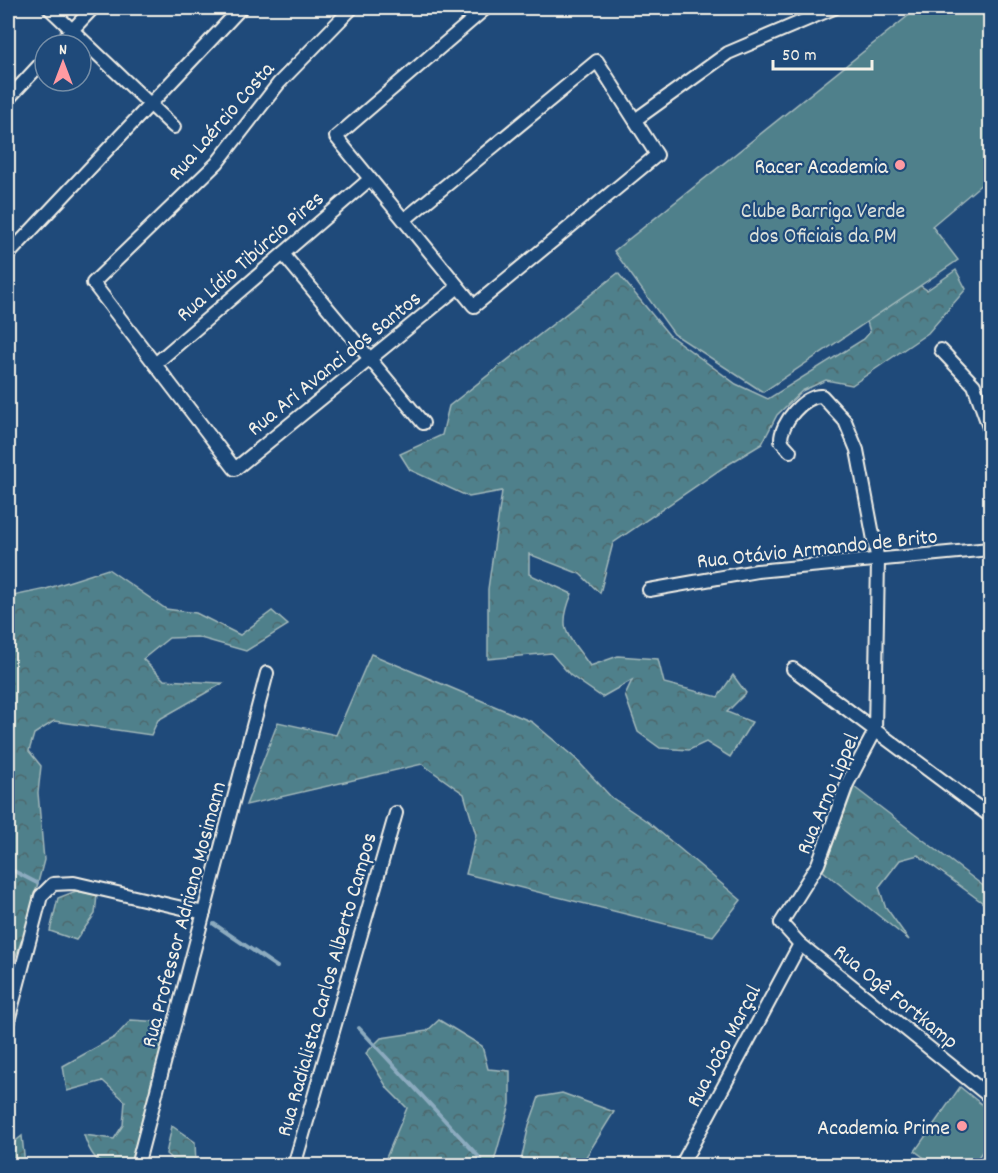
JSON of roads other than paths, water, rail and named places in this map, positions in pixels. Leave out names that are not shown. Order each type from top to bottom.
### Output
[{"type":"street","points":[[49,8],[174,127]]},
{"type":"street","points":[[69,33],[93,8]]},
{"type":"street","points":[[8,255],[241,8]]},
{"type":"street","name":"Rua Laércio Costa","points":[[155,364],[93,283],[217,163],[279,83],[352,8]]},
{"type":"street","points":[[404,220],[597,61],[657,155],[474,306],[336,137],[486,8]]},
{"type":"street","points":[[635,120],[735,50],[834,8]]},
{"type":"street","points":[[8,99],[33,72]]},
{"type":"street","name":"Rua Lídio Tibúrcio Pires","points":[[155,364],[370,178]]},
{"type":"street","points":[[283,254],[372,358],[423,423]]},
{"type":"street","name":"Rua Ari Avanci dos Santos","points":[[155,364],[235,469],[458,287]]},
{"type":"street","points":[[941,350],[974,385],[990,430]]},
{"type":"street","name":"Rua Arno Lippel","points":[[781,923],[818,864],[847,784],[876,731],[878,561],[857,450],[845,421],[822,396],[810,397],[804,402],[782,431],[782,441],[790,452]]},
{"type":"street","name":"Rua Otávio Armando de Brito","points":[[649,590],[757,571],[990,549]]},
{"type":"street","points":[[793,669],[990,816]]},
{"type":"street","name":"Rua Professor Adriano Mosimann","points":[[136,1166],[267,673]]},
{"type":"street","name":"Rua Radialista Carlos Alberto Campos","points":[[294,1166],[396,813]]},
{"type":"street","points":[[8,1021],[41,896],[53,884],[74,882],[204,913]]},
{"type":"street","name":"Rua Ogê Fortkamp","points":[[781,923],[800,944],[990,1097]]},
{"type":"street","name":"Rua João Marçal","points":[[681,1166],[800,944]]},
{"type":"waterway","points":[[8,868],[37,883]]},
{"type":"waterway","points":[[214,924],[277,967]]},
{"type":"waterway","points":[[359,1028],[479,1157],[483,1166]]},
{"type":"place","name":"Racer Academia","points":[[900,165]]},
{"type":"place","name":"Academia Prime","points":[[962,1126]]},
{"type":"park label","name":"Clube Barriga Verde dos Oficiais da PM","points":[[823,222]]}]
